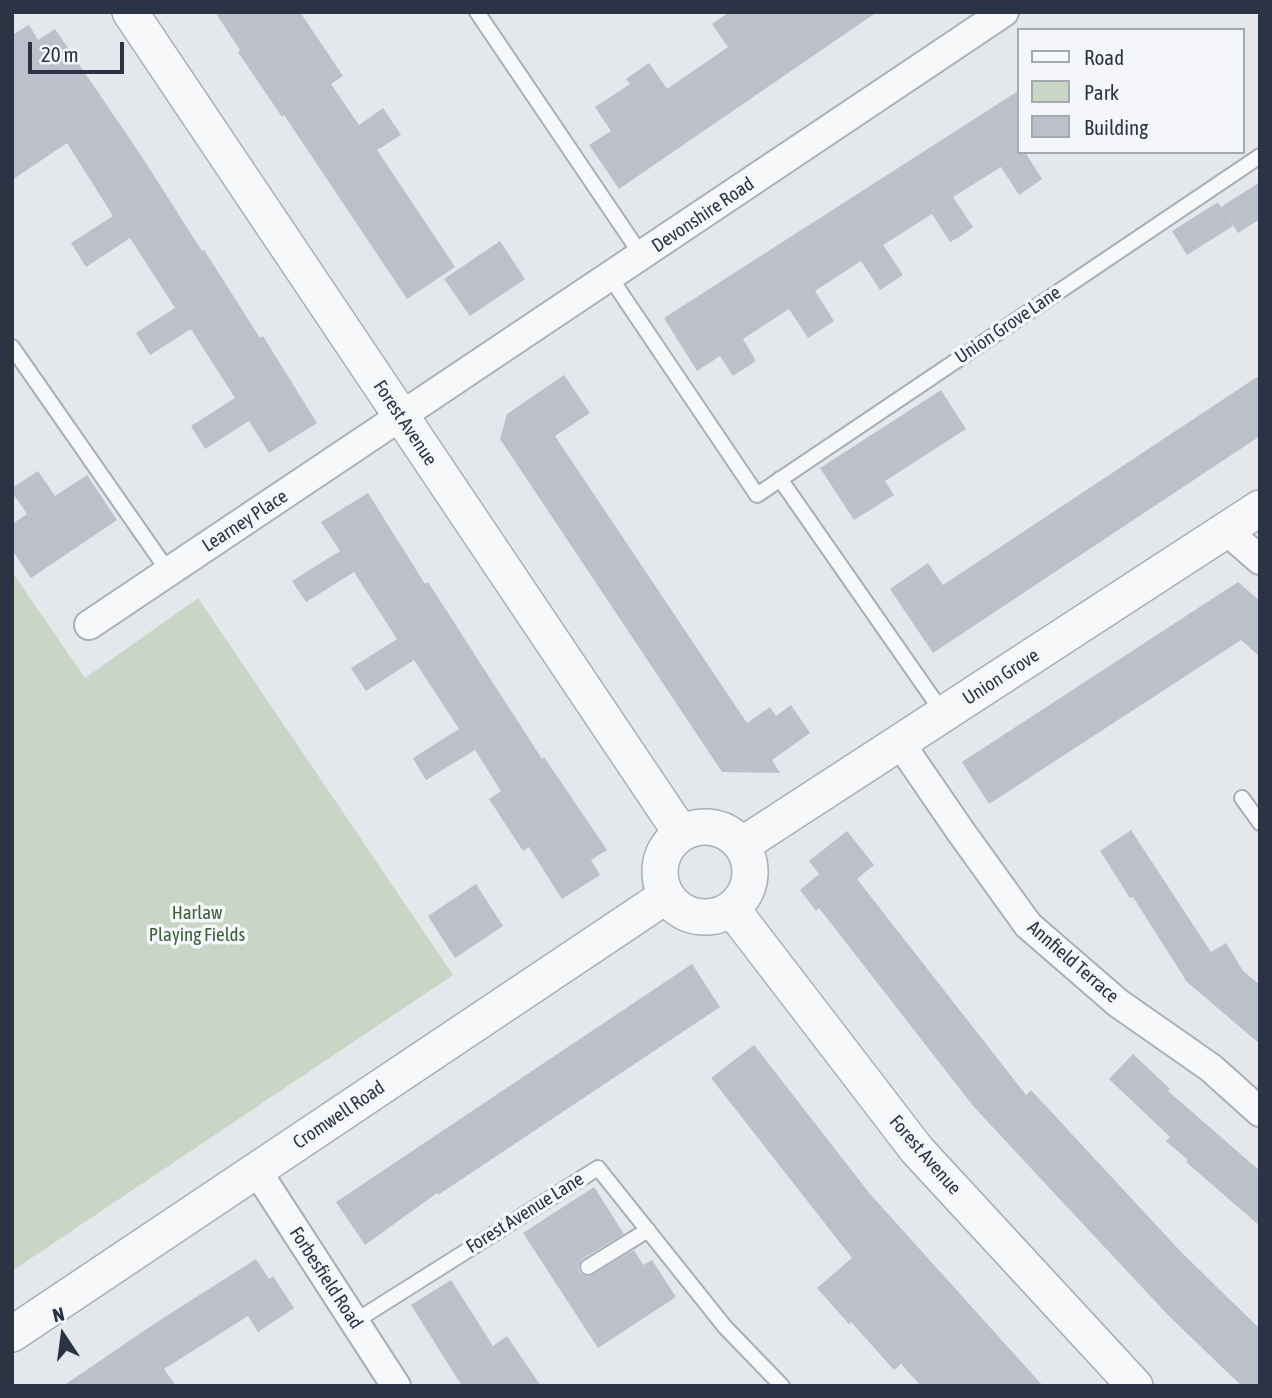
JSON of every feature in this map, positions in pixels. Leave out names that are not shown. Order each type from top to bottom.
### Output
[{"type":"street","name":"Forest Avenue","points":[[130,12],[681,833]]},
{"type":"street","name":"Devonshire Road","points":[[402,417],[1004,12]]},
{"type":"street","name":"Learney Place","points":[[89,625],[402,417]]},
{"type":"street","name":"Union Grove","points":[[743,845],[1260,508]]},
{"type":"street","points":[[1227,531],[1260,560]]},
{"type":"street","name":"Annfield Terrace","points":[[900,743],[1028,925],[1118,1003],[1211,1068],[1260,1112]]},
{"type":"street","points":[[694,828],[721,829],[743,845],[749,858],[749,886],[743,899],[732,909],[719,916],[704,918],[689,915],[676,908],[666,896],[661,883],[661,862],[670,842],[681,833],[694,828]]},
{"type":"street","name":"Cromwell Road","points":[[12,1334],[666,896]]},
{"type":"street","name":"Forest Avenue","points":[[732,909],[917,1150],[1135,1386]]},
{"type":"street","name":"Forbesfield Road","points":[[257,1171],[396,1386]]},
{"type":"lane","points":[[477,12],[642,256]]},
{"type":"lane","name":"Union Grove Lane","points":[[610,277],[757,495],[1260,156]]},
{"type":"lane","points":[[12,347],[168,571]]},
{"type":"lane","points":[[780,479],[944,714]]},
{"type":"lane","points":[[1242,798],[1260,823]]},
{"type":"lane","name":"Forest Avenue Lane","points":[[354,1322],[598,1168],[725,1327],[782,1386]]},
{"type":"lane","points":[[588,1267],[648,1230]]},
{"type":"green space","name":"Harlaw Playing Fields","points":[[12,572],[85,678],[198,598],[453,975],[12,1271]]},
{"type":"building","points":[[215,12],[300,12],[343,76],[331,84],[359,125],[383,108],[401,135],[377,150],[455,267],[407,299],[284,115],[282,117],[238,52],[240,50]]},
{"type":"building","points":[[729,12],[877,12],[619,189],[589,145],[611,131],[595,107],[630,84],[626,79],[649,63],[667,89],[728,47],[712,24]]},
{"type":"building","points":[[29,25],[38,40],[55,29],[260,338],[263,336],[317,423],[269,453],[249,421],[205,449],[191,426],[235,398],[191,329],[150,355],[136,333],[175,308],[130,238],[86,267],[71,243],[113,216],[67,143],[12,180],[12,35]]},
{"type":"building","points":[[1016,92],[1016,154],[1026,154],[1042,179],[1019,195],[1001,167],[953,197],[973,227],[950,242],[932,214],[883,245],[903,275],[880,290],[861,261],[815,291],[834,321],[808,338],[789,309],[743,339],[756,361],[733,376],[720,356],[697,371],[664,318]]},
{"type":"building","points":[[1260,182],[1260,219],[1238,233],[1221,207]]},
{"type":"building","points":[[1218,202],[1233,226],[1187,255],[1172,231]]},
{"type":"building","points":[[500,241],[525,279],[470,316],[444,279]]},
{"type":"building","points":[[564,375],[590,413],[555,436],[747,723],[770,707],[776,716],[791,705],[810,733],[772,760],[780,773],[722,772],[500,439],[507,414]]},
{"type":"building","points":[[1260,375],[1260,436],[933,653],[890,589],[928,563],[943,585]]},
{"type":"building","points":[[941,390],[966,429],[885,481],[894,495],[854,520],[820,468]]},
{"type":"building","points":[[38,471],[55,496],[87,475],[117,520],[31,578],[12,550],[12,524],[27,514],[12,488]]},
{"type":"building","points":[[368,493],[425,584],[428,582],[542,759],[544,757],[607,850],[591,860],[600,875],[562,899],[529,847],[523,851],[489,799],[501,791],[475,750],[426,780],[413,758],[459,729],[414,660],[366,691],[351,668],[397,639],[354,572],[306,602],[292,581],[340,551],[321,522]]},
{"type":"building","points":[[1238,582],[1260,601],[1260,657],[1241,640],[989,804],[962,762]]},
{"type":"building","points":[[1131,830],[1211,952],[1226,943],[1243,971],[1260,985],[1260,1044],[1187,982],[1100,851]]},
{"type":"building","points":[[847,831],[874,865],[857,879],[1026,1095],[1031,1090],[1182,1253],[1260,1329],[1260,1386],[1242,1386],[1168,1315],[974,1107],[819,908],[816,911],[800,890],[819,874],[809,861]]},
{"type":"building","points":[[476,884],[503,926],[455,958],[428,916]]},
{"type":"building","points":[[692,964],[720,1007],[438,1195],[437,1193],[365,1245],[336,1202]]},
{"type":"building","points":[[754,1045],[870,1194],[1043,1386],[921,1386],[901,1364],[894,1370],[817,1288],[852,1258],[711,1078]]},
{"type":"building","points":[[1133,1054],[1170,1089],[1168,1091],[1260,1171],[1260,1226],[1186,1162],[1188,1160],[1166,1141],[1170,1137],[1109,1079]]},
{"type":"building","points":[[594,1187],[624,1234],[582,1259],[578,1267],[580,1273],[588,1277],[634,1250],[643,1265],[652,1260],[676,1297],[598,1348],[523,1233]]},
{"type":"building","points":[[256,1259],[269,1279],[273,1276],[294,1308],[258,1332],[248,1316],[164,1369],[176,1386],[63,1386],[157,1322]]},
{"type":"building","points":[[451,1280],[493,1346],[507,1336],[541,1386],[462,1386],[411,1305]]}]
